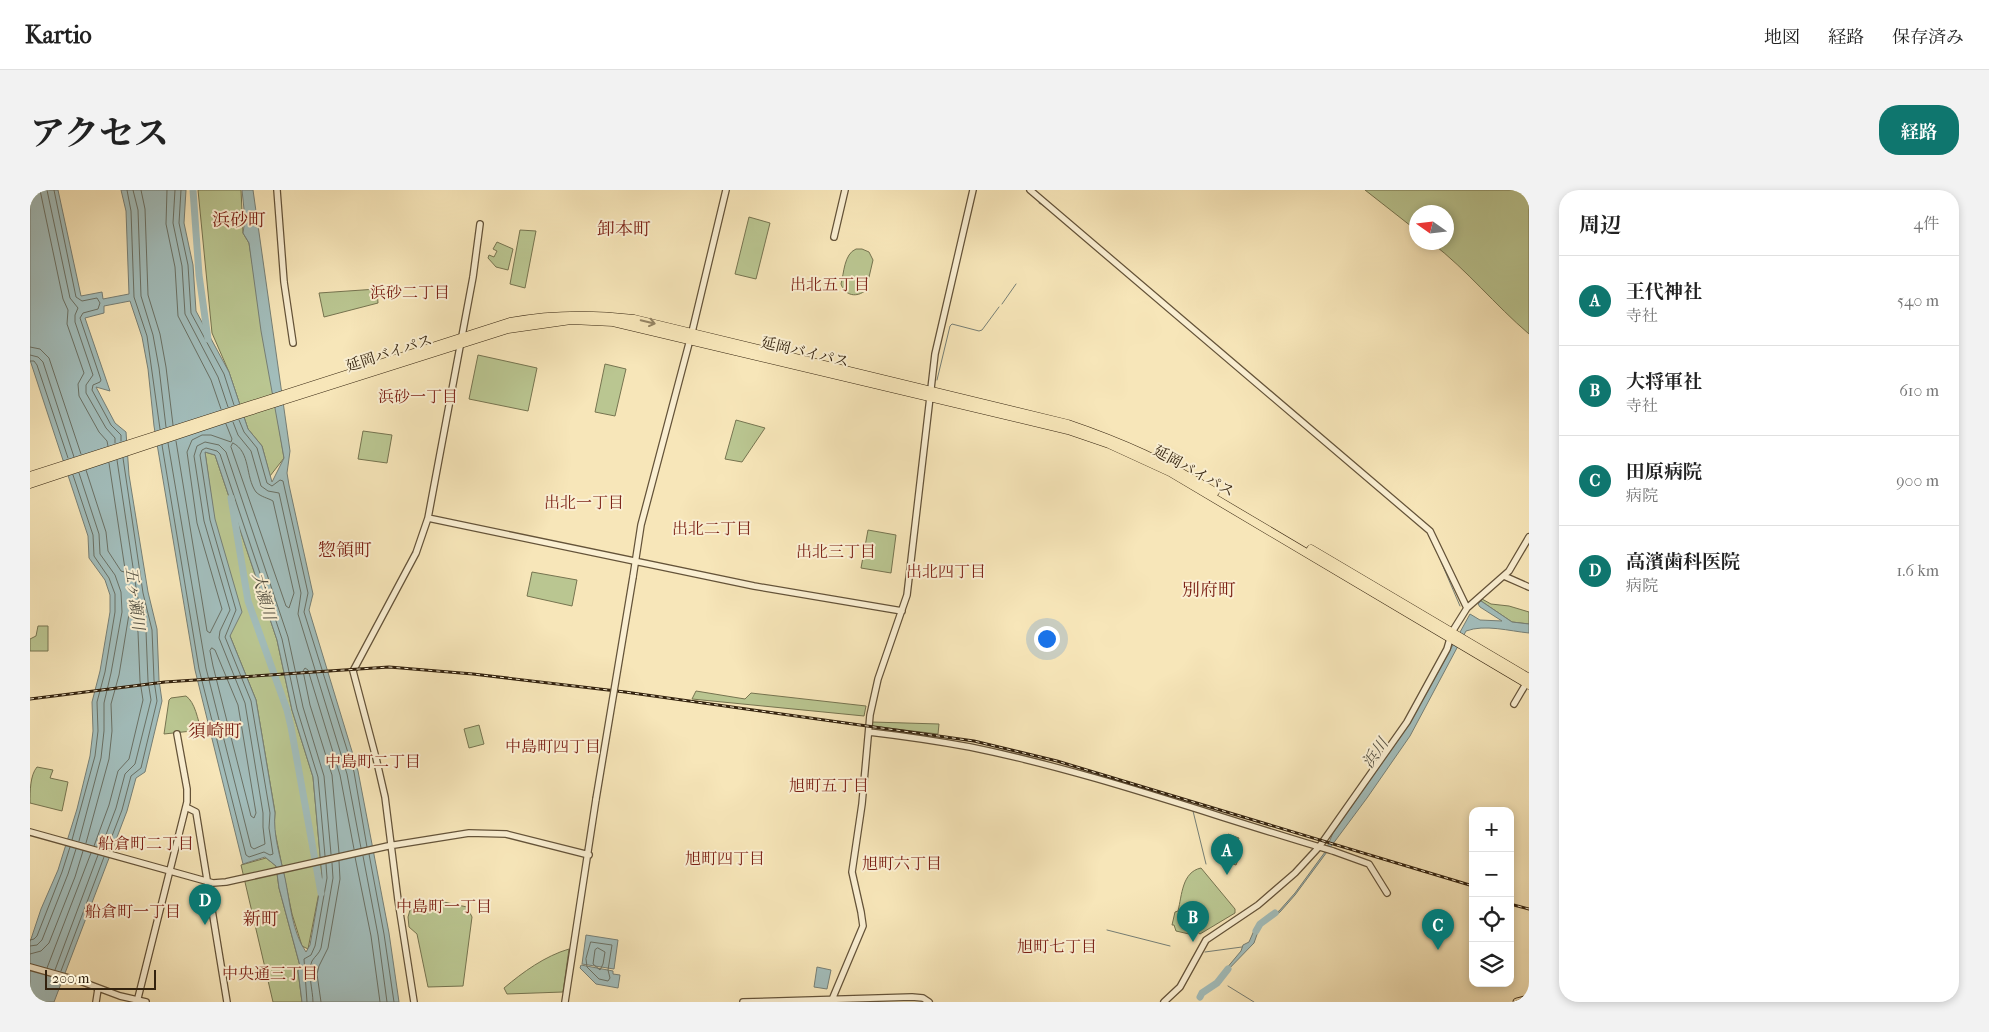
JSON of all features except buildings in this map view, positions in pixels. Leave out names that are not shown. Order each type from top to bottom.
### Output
[{"type":"highway","name":"延岡バイパス","points":[[30,484],[460,341],[510,322],[569,314],[589,314],[634,319],[691,336],[930,394],[1068,430],[1109,444],[1170,472],[1528,681]]},
{"type":"highway","name":"延岡バイパス","points":[[30,476],[346,378]]},
{"type":"main road","points":[[1517,1002],[1529,999]]},
{"type":"street","points":[[277,190],[284,282],[294,343]]},
{"type":"street","points":[[565,1002],[634,561],[643,517],[691,336],[726,190]]},
{"type":"street","points":[[834,237],[845,190]]},
{"type":"street","points":[[831,1001],[862,926],[861,912],[852,872],[872,702],[908,589],[938,340],[972,190]]},
{"type":"street","points":[[1030,190],[1430,530],[1467,608]]},
{"type":"street","points":[[414,1002],[380,772],[353,671],[416,553],[428,518],[473,277],[480,224]]},
{"type":"street","points":[[428,518],[767,589],[902,611]]},
{"type":"street","points":[[1164,1002],[1180,987],[1206,940],[1258,905],[1321,848],[1401,732],[1447,649],[1456,638],[1467,608],[1504,576],[1514,564],[1529,537]]},
{"type":"street","points":[[1504,576],[1529,587]]},
{"type":"street","points":[[1514,704],[1528,681]]},
{"type":"street","points":[[869,732],[941,742],[1012,757],[1110,784],[1333,851],[1368,864],[1373,868],[1387,894]]},
{"type":"street","points":[[137,1001],[186,807],[187,789],[177,734]]},
{"type":"street","points":[[186,807],[196,812],[227,1002]]},
{"type":"street","points":[[30,832],[208,882],[226,882],[390,846],[451,835],[494,832],[589,855]]},
{"type":"street","points":[[30,967],[80,981],[98,989],[137,1001],[146,1002]]},
{"type":"street","points":[[96,1002],[98,989]]},
{"type":"street","points":[[743,1002],[920,997],[929,1002]]},
{"type":"green space","points":[[198,190],[241,190],[243,233],[249,243],[284,458],[270,476],[262,446],[248,429],[229,372],[212,333]]},
{"type":"green space","points":[[1365,190],[1518,190],[1529,200],[1529,334],[1441,250],[1454,250],[1454,205],[1409,205],[1409,225]]},
{"type":"green space","points":[[749,217],[770,223],[756,279],[735,274]]},
{"type":"green space","points":[[520,230],[536,231],[525,288],[510,284]]},
{"type":"green space","points":[[497,242],[513,249],[508,270],[496,267],[488,258],[489,255],[494,257],[497,251],[493,249]]},
{"type":"green space","points":[[856,249],[869,252],[873,260],[866,290],[863,293],[852,295],[845,291],[841,284],[847,259],[852,251]]},
{"type":"green space","points":[[377,289],[378,303],[324,317],[319,293]]},
{"type":"green space","points":[[478,355],[537,368],[528,411],[469,399]]},
{"type":"green space","points":[[605,364],[626,369],[615,416],[595,412]]},
{"type":"green space","points":[[736,420],[765,428],[742,462],[725,459]]},
{"type":"green space","points":[[363,431],[392,435],[387,463],[358,459]]},
{"type":"green space","points":[[205,452],[215,455],[277,640],[292,710],[313,777],[322,877],[308,949],[302,946],[292,914],[274,827],[275,812],[256,700],[230,636]]},
{"type":"green space","points":[[868,530],[896,535],[891,573],[861,568]]},
{"type":"green space","points":[[532,572],[577,580],[572,606],[527,596]]},
{"type":"green space","points":[[1482,599],[1491,604],[1509,606],[1529,612],[1529,624],[1512,622],[1481,601]]},
{"type":"green space","points":[[38,626],[48,626],[48,651],[30,651],[30,639],[36,636]]},
{"type":"green space","points":[[696,691],[745,699],[751,693],[866,706],[864,716],[692,699]]},
{"type":"green space","points":[[186,696],[194,707],[201,730],[164,734],[169,700]]},
{"type":"green space","points":[[872,722],[939,724],[938,734],[871,726]]},
{"type":"green space","points":[[479,725],[484,744],[469,748],[464,729]]},
{"type":"green space","points":[[37,767],[53,770],[50,778],[68,782],[62,811],[30,803],[30,789]]},
{"type":"green space","points":[[1228,834],[1239,838],[1236,847],[1242,850],[1236,865],[1228,862],[1229,858],[1222,854]]},
{"type":"green space","points":[[266,858],[276,866],[279,888],[300,966],[298,971],[302,1002],[273,1002],[241,865]]},
{"type":"green space","points":[[1201,868],[1235,909],[1235,913],[1200,934],[1196,931],[1189,934],[1176,931],[1174,925],[1172,925],[1175,912],[1178,911],[1186,879],[1195,870]]},
{"type":"green space","points":[[444,902],[467,907],[472,917],[463,986],[428,987],[417,934],[409,927],[408,917],[410,910]]},
{"type":"green space","points":[[569,949],[563,992],[507,994],[504,988],[527,970],[551,956]]},
{"type":"water","name":"五ヶ瀬川","points":[[30,190],[58,190],[81,296],[102,292],[103,299],[129,294],[126,211],[121,190],[186,190],[184,223],[193,265],[196,311],[229,372],[248,429],[262,446],[272,482],[284,458],[261,331],[249,243],[243,233],[245,219],[242,190],[253,190],[290,451],[287,473],[313,594],[309,610],[358,771],[389,933],[399,1002],[302,1002],[298,971],[300,966],[279,888],[276,866],[265,857],[243,864],[195,670],[154,426],[148,369],[142,337],[130,301],[104,306],[104,313],[85,318],[110,391],[96,387],[115,423],[126,432],[129,475],[148,592],[157,629],[159,680],[162,701],[145,772],[136,778],[127,811],[54,1002],[30,1002],[30,942],[41,909],[58,870],[77,809],[90,756],[93,731],[92,702],[100,671],[110,612],[110,595],[105,580],[89,558],[88,536],[30,360]],"holes":[[[205,452],[215,455],[277,640],[292,710],[313,777],[322,877],[310,945],[306,952],[295,926],[277,846],[275,813],[256,700],[230,636],[242,612],[215,519]]]},
{"type":"water","points":[[1481,601],[1512,622],[1529,624],[1529,633],[1489,628],[1466,631],[1410,736],[1367,798],[1295,895],[1280,912],[1260,926],[1254,943],[1222,976],[1241,951],[1243,945],[1249,942],[1256,926],[1279,911],[1295,893],[1325,852],[1333,833],[1410,723],[1470,614],[1480,620],[1502,621],[1480,607],[1478,604]]},
{"type":"water","points":[[586,935],[618,940],[614,969],[582,964]]},
{"type":"water","points":[[581,965],[613,971],[613,974],[620,975],[618,988],[596,984],[580,968]]},
{"type":"water","points":[[817,967],[831,970],[827,989],[814,987]]},
{"type":"waterway","name":"大瀬川","points":[[193,190],[199,275],[208,339]]},
{"type":"waterway","points":[[1039,203],[1049,209]]},
{"type":"waterway","points":[[1002,304],[1016,284]]},
{"type":"waterway","points":[[937,380],[950,326],[952,324],[979,331],[982,330],[999,307]]},
{"type":"waterway","name":"大瀬川","points":[[231,498],[248,601],[287,710],[291,727],[321,893]]},
{"type":"waterway","points":[[1429,536],[1436,551]]},
{"type":"waterway","points":[[1439,557],[1460,606]]},
{"type":"waterway","points":[[1193,811],[1206,864]]},
{"type":"waterway","name":"浜川","points":[[1256,931],[1260,924],[1275,913]]},
{"type":"waterway","points":[[1107,930],[1170,946]]},
{"type":"waterway","points":[[1205,952],[1242,947]]},
{"type":"waterway","name":"浜川","points":[[1200,997],[1202,993],[1217,983],[1228,969]]},
{"type":"waterway","points":[[1228,986],[1254,1002]]},
{"type":"railway","points":[[30,699],[165,682],[389,667],[473,674],[625,692],[974,741],[1057,761],[1469,885]]},
{"type":"railway","points":[[1514,905],[1529,909]]},
{"type":"place","name":"王代神社","points":[[1227,875]]},
{"type":"place","name":"高濱歯科医院","points":[[205,925]]},
{"type":"place","name":"大将軍社","points":[[1193,942]]},
{"type":"place","name":"田原病院","points":[[1438,950]]},
{"type":"district","name":"浜砂町","points":[[239,220]]},
{"type":"district","name":"卸本町","points":[[624,229]]},
{"type":"district","name":"出北五丁目","points":[[830,284]]},
{"type":"district","name":"浜砂二丁目","points":[[410,292]]},
{"type":"district","name":"浜砂一丁目","points":[[418,396]]},
{"type":"district","name":"出北一丁目","points":[[584,502]]},
{"type":"district","name":"出北二丁目","points":[[712,528]]},
{"type":"district","name":"惣領町","points":[[345,550]]},
{"type":"district","name":"出北三丁目","points":[[836,551]]},
{"type":"district","name":"出北四丁目","points":[[946,571]]},
{"type":"district","name":"別府町","points":[[1209,590]]},
{"type":"district","name":"須崎町","points":[[215,731]]},
{"type":"district","name":"中島町四丁目","points":[[553,746]]},
{"type":"district","name":"中島町二丁目","points":[[373,761]]},
{"type":"district","name":"旭町五丁目","points":[[829,785]]},
{"type":"district","name":"船倉町二丁目","points":[[146,843]]},
{"type":"district","name":"旭町四丁目","points":[[725,858]]},
{"type":"district","name":"旭町六丁目","points":[[902,863]]},
{"type":"district","name":"中島町一丁目","points":[[444,906]]},
{"type":"district","name":"船倉町一丁目","points":[[133,911]]},
{"type":"district","name":"新町","points":[[261,919]]},
{"type":"district","name":"旭町七丁目","points":[[1057,946]]},
{"type":"district","name":"中央通三丁目","points":[[270,973]]}]
